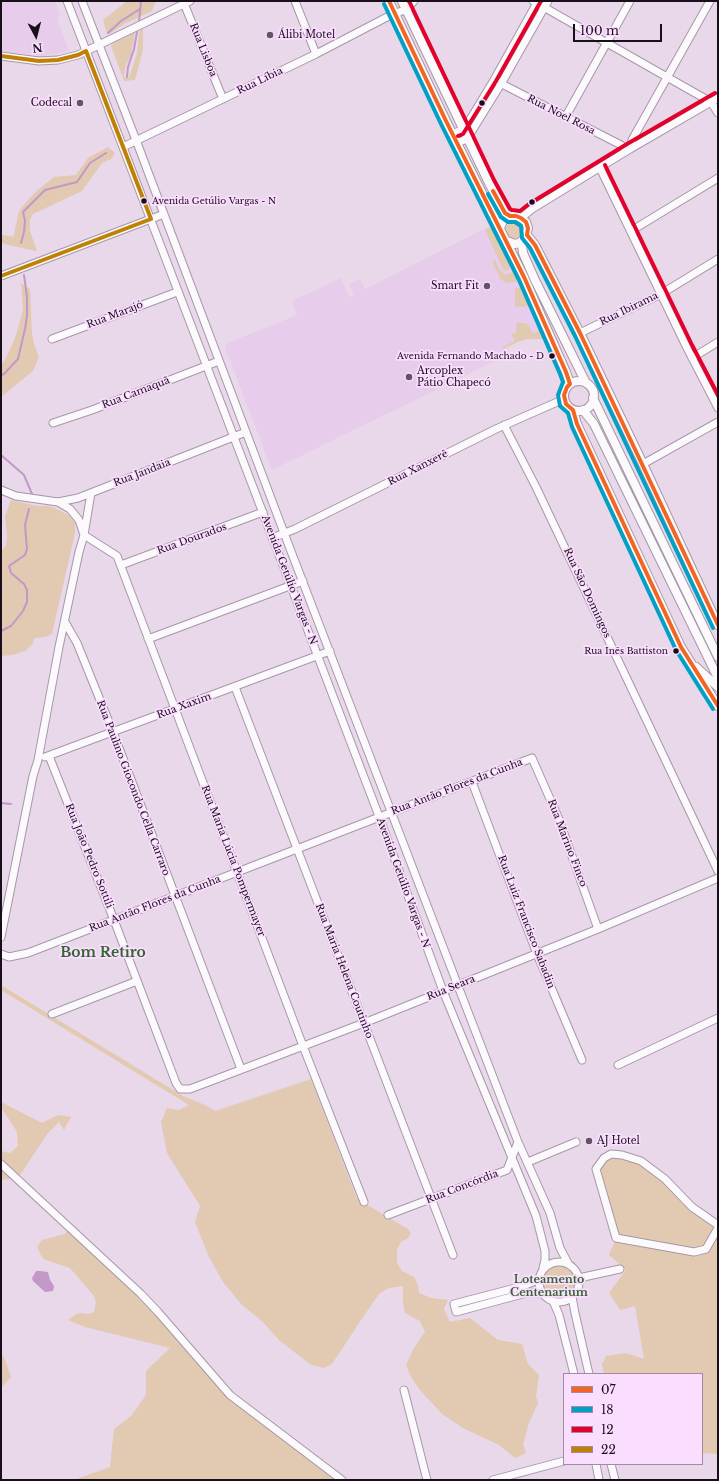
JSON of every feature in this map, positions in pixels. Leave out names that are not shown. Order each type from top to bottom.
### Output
[{"type":"main road","points":[[389,1],[457,143],[500,228],[502,235],[507,241],[570,384]]},
{"type":"main road","points":[[402,1],[467,139],[505,213],[510,216],[521,218],[526,222],[528,228],[522,246],[523,253],[586,383],[592,390],[593,398],[718,657]]},
{"type":"main road","points":[[425,76],[435,71]]},
{"type":"main road","points":[[500,228],[503,221],[510,216]]},
{"type":"main road","points":[[507,241],[515,244],[525,238]]},
{"type":"main road","points":[[525,238],[535,245],[580,333],[718,625]]},
{"type":"main road","points":[[586,383],[578,381],[570,384],[565,391],[564,399],[566,404],[573,410],[577,424],[681,647],[718,706]]},
{"type":"main road","points":[[573,410],[583,410],[590,406],[593,398]]},
{"type":"main road","points":[[583,410],[594,424],[718,678]]},
{"type":"main road","points":[[692,605],[701,615],[718,645]]},
{"type":"main road","points":[[690,663],[718,687]]},
{"type":"street","name":"Avenida Getúlio Vargas - N","points":[[67,1],[379,817],[443,991],[536,1216],[546,1251],[543,1268]]},
{"type":"street","name":"Avenida Getúlio Vargas - N","points":[[82,1],[518,1142],[550,1213],[560,1248],[568,1263]]},
{"type":"street","points":[[295,1],[316,54]]},
{"type":"street","points":[[407,9],[414,1]]},
{"type":"street","points":[[566,116],[630,1]]},
{"type":"street","points":[[629,150],[632,140],[710,1]]},
{"type":"street","points":[[1,56],[39,61],[58,60],[78,55],[99,46],[185,2]]},
{"type":"street","name":"Rua Lisboa","points":[[185,2],[223,99]]},
{"type":"street","points":[[457,143],[467,139],[494,80],[536,2],[546,4],[667,77],[715,100]]},
{"type":"street","points":[[453,134],[463,129],[501,84],[546,4]]},
{"type":"street","name":"Rua Líbia","points":[[123,147],[407,9]]},
{"type":"street","name":"Rua Noel Rosa","points":[[494,80],[629,150]]},
{"type":"street","points":[[715,100],[718,113]]},
{"type":"street","points":[[521,218],[529,211],[629,150],[715,100]]},
{"type":"street","points":[[600,168],[692,358],[718,408]]},
{"type":"street","points":[[631,231],[718,178]]},
{"type":"street","points":[[1,276],[164,214]]},
{"type":"street","name":"Rua Ibirama","points":[[580,333],[661,294],[718,259]]},
{"type":"street","name":"Rua Marajó","points":[[52,339],[177,292]]},
{"type":"street","points":[[692,358],[718,342]]},
{"type":"street","name":"Rua Camaquã","points":[[53,423],[92,410],[219,361]]},
{"type":"street","name":"Rua Xanxerê","points":[[272,538],[285,534],[504,425],[564,399]]},
{"type":"street","points":[[643,464],[718,422]]},
{"type":"street","name":"Rua São Domingos","points":[[504,425],[536,486],[718,871]]},
{"type":"street","name":"Rua Jandaia","points":[[1,490],[16,496],[35,500],[58,502],[78,498],[246,432]]},
{"type":"street","points":[[240,454],[251,469],[260,470]]},
{"type":"street","points":[[1,937],[79,552],[84,535],[91,493]]},
{"type":"street","points":[[58,502],[70,509],[78,520],[84,535]]},
{"type":"street","name":"Rua Dourados","points":[[121,565],[263,512]]},
{"type":"street","name":"Rua Maria Lúcia Pompermayer","points":[[84,535],[117,556],[121,565],[303,1046],[364,1202]]},
{"type":"street","points":[[148,639],[303,581]]},
{"type":"street","name":"Rua Paulino Giocondo Cella Carraro","points":[[65,622],[77,643],[113,732],[174,896],[241,1069]]},
{"type":"street","name":"Rua Xaxim","points":[[38,760],[330,651]]},
{"type":"street","name":"Rua Maria Helena Coutinho","points":[[235,687],[453,1255]]},
{"type":"street","name":"Rua João Pedro Sottili","points":[[49,756],[114,920],[176,1083],[180,1089]]},
{"type":"street","name":"Rua Antão Flores da Cunha","points":[[1,954],[9,957],[28,953],[532,758]]},
{"type":"street","name":"Rua Marino Finco","points":[[532,758],[558,817],[598,929]]},
{"type":"street","name":"Rua Luiz Francisco Sabadin","points":[[472,782],[537,954],[582,1060]]},
{"type":"street","name":"Rua Seara","points":[[180,1089],[190,1089],[364,1023],[537,954],[718,878]]},
{"type":"street","points":[[52,1014],[137,981]]},
{"type":"street","points":[[618,1065],[718,1018]]},
{"type":"street","name":"Rua Concórdia","points":[[388,1215],[507,1170],[518,1142]]},
{"type":"street","points":[[528,1162],[576,1142]]},
{"type":"street","points":[[611,1154],[641,1161],[665,1178],[692,1207],[718,1226],[706,1249],[694,1252],[616,1238],[596,1169],[604,1158],[611,1154]]},
{"type":"street","points":[[1,1164],[141,1294],[230,1395],[342,1480]]},
{"type":"street","points":[[554,1261],[568,1263],[577,1272],[579,1278],[577,1292],[566,1301],[553,1301],[546,1298],[539,1287],[538,1280],[543,1268],[554,1261]]},
{"type":"street","points":[[579,1278],[620,1269]]},
{"type":"street","points":[[538,1280],[523,1286],[454,1304],[456,1312],[526,1293],[542,1293]]},
{"type":"street","points":[[572,1297],[589,1373]]},
{"type":"street","points":[[553,1301],[559,1315],[574,1373]]},
{"type":"street","points":[[404,1390],[427,1480]]},
{"type":"street","points":[[493,1480],[563,1462]]},
{"type":"street","points":[[596,1465],[599,1480]]},
{"type":"street","points":[[611,1465],[615,1480]]},
{"type":"shaded area","points":[[1,1],[55,1],[60,16],[57,18],[69,51],[42,56],[1,51]]},
{"type":"shaded area","points":[[127,1],[156,1],[152,11],[107,34],[103,20]]},
{"type":"shaded area","points":[[143,28],[143,50],[135,80],[124,81],[111,46],[113,43],[135,32],[131,55],[126,65],[124,75],[124,77],[129,78],[137,53],[139,33]]},
{"type":"shaded area","points":[[108,147],[115,153],[111,159],[102,163],[82,191],[33,214],[30,219],[30,231],[37,251],[1,243],[1,235],[12,236],[13,238],[19,211],[33,194],[54,177],[76,175],[88,158]]},
{"type":"shaded area","points":[[514,222],[520,224],[522,230],[520,236],[514,238],[508,236],[506,230],[508,224]]},
{"type":"shaded area","points":[[492,225],[546,339],[527,339],[517,342],[503,349],[505,356],[272,470],[225,344],[297,315],[292,301],[341,278],[349,297],[354,295],[349,284],[360,279],[365,289]]},
{"type":"shaded area","points":[[493,226],[510,262],[510,268],[507,271],[503,269],[485,230]]},
{"type":"shaded area","points":[[493,260],[495,260],[499,269],[505,275],[511,273],[514,269],[519,281],[508,283],[501,280],[493,264]]},
{"type":"shaded area","points":[[21,283],[30,289],[32,335],[39,357],[33,371],[1,397],[1,364],[5,360],[15,338],[23,310]]},
{"type":"shaded area","points":[[522,287],[530,306],[515,307],[515,288]]},
{"type":"shaded area","points":[[536,318],[546,339],[527,339],[503,349],[502,347],[515,341],[511,333],[513,334],[516,332],[517,322],[528,324],[532,333],[537,332]]},
{"type":"shaded area","points":[[11,500],[37,506],[49,506],[61,511],[70,516],[75,523],[75,533],[52,634],[46,637],[34,638],[33,644],[25,651],[12,655],[1,656],[1,551],[6,546],[7,536],[5,516]]},
{"type":"shaded area","points":[[1,985],[183,1096],[215,1111],[311,1079],[357,1199],[408,1229],[411,1233],[408,1238],[401,1242],[397,1250],[397,1263],[402,1271],[414,1277],[418,1285],[419,1293],[431,1298],[448,1300],[444,1309],[450,1322],[470,1318],[498,1340],[522,1344],[528,1364],[539,1375],[536,1396],[538,1403],[529,1423],[523,1444],[526,1453],[515,1458],[499,1445],[463,1428],[442,1414],[419,1389],[410,1375],[406,1365],[414,1348],[425,1332],[420,1321],[405,1313],[403,1303],[403,1286],[389,1288],[380,1293],[332,1364],[324,1368],[311,1365],[279,1340],[263,1322],[242,1305],[223,1282],[209,1257],[195,1222],[200,1206],[167,1153],[161,1122],[167,1108],[179,1110],[189,1105],[1,990]]},
{"type":"shaded area","points":[[1,1102],[42,1123],[58,1115],[71,1117],[64,1130],[59,1122],[48,1133],[18,1178],[1,1180],[1,1151],[10,1153],[18,1146],[17,1132],[1,1107]]},
{"type":"shaded area","points":[[611,1154],[641,1161],[718,1230],[718,1454],[703,1453],[703,1373],[604,1373],[602,1364],[606,1356],[626,1353],[644,1359],[635,1306],[620,1310],[609,1293],[626,1270],[609,1255],[616,1238],[596,1169]]},
{"type":"shaded area","points":[[69,1228],[141,1294],[230,1395],[342,1480],[74,1480],[110,1467],[114,1429],[131,1416],[146,1395],[146,1371],[170,1348],[85,1327],[68,1320],[78,1313],[88,1314],[94,1312],[96,1303],[94,1296],[70,1268],[43,1259],[37,1247],[42,1240],[65,1234]]},
{"type":"shaded area","points":[[559,1266],[568,1269],[572,1273],[575,1282],[572,1291],[568,1295],[559,1298],[550,1295],[546,1291],[543,1282],[546,1273],[550,1269]]},
{"type":"shaded area","points":[[36,1271],[48,1272],[50,1280],[54,1286],[53,1291],[45,1292],[33,1281],[32,1278]]},
{"type":"shaded area","points":[[1,1354],[4,1357],[11,1377],[1,1388]]},
{"type":"waterway","points":[[139,22],[141,1]]},
{"type":"waterway","points":[[108,33],[121,21],[140,9]]},
{"type":"waterway","points":[[127,77],[137,32]]},
{"type":"waterway","points":[[21,243],[25,221],[23,212],[45,190],[77,182],[90,163],[106,153]]},
{"type":"waterway","points":[[1,375],[4,374],[18,359],[25,329],[27,297],[24,275]]},
{"type":"waterway","points":[[1,455],[24,475],[32,494]]},
{"type":"waterway","points":[[1,631],[11,626],[23,611],[27,602],[27,590],[24,584],[11,573],[9,566],[25,555],[27,549],[25,525],[29,509]]},
{"type":"waterway","points":[[1,803],[11,804]]},
{"type":"transit line","name":"07","points":[[389,1],[446,121],[524,277],[566,372],[570,384],[564,395],[566,404],[573,410],[577,424],[681,647],[718,706]]},
{"type":"transit line","name":"12","points":[[409,1],[494,180],[510,209],[512,210],[520,211],[627,144],[715,93]]},
{"type":"transit line","name":"12","points":[[458,136],[463,134],[496,81],[541,1]]},
{"type":"transit line","name":"18","points":[[384,4],[441,124],[519,280],[563,382],[558,395],[560,406],[568,413],[572,427],[676,650],[713,709]]},
{"type":"transit line","name":"22","points":[[1,56],[39,61],[58,60],[78,55],[86,51],[151,219],[1,276]]},
{"type":"transit line","name":"12","points":[[605,165],[692,345],[718,395]]},
{"type":"transit line","name":"07","points":[[493,191],[505,213],[510,216],[521,218],[526,222],[528,228],[527,235],[535,245],[580,333],[718,625]]},
{"type":"transit line","name":"18","points":[[488,194],[501,217],[508,222],[515,222],[521,226],[522,238],[530,248],[575,336],[713,628]]},
{"type":"place","name":"Álibi Motel","points":[[270,35]]},
{"type":"place","name":"Codecal","points":[[80,103]]},
{"type":"place","name":"Avenida Getúlio Vargas - N","points":[[144,201]]},
{"type":"place","name":"Smart Fit","points":[[487,286]]},
{"type":"place","name":"Avenida Fernando Machado - D","points":[[552,356]]},
{"type":"place","name":"Arcoplex Pátio Chapecó","points":[[409,377]]},
{"type":"place","name":"Rua Inês Battiston","points":[[676,651]]},
{"type":"place","name":"AJ Hotel","points":[[589,1141]]},
{"type":"district","name":"Bom Retiro","points":[[103,953]]},
{"type":"district","name":"Loteamento Centenarium","points":[[549,1286]]}]
